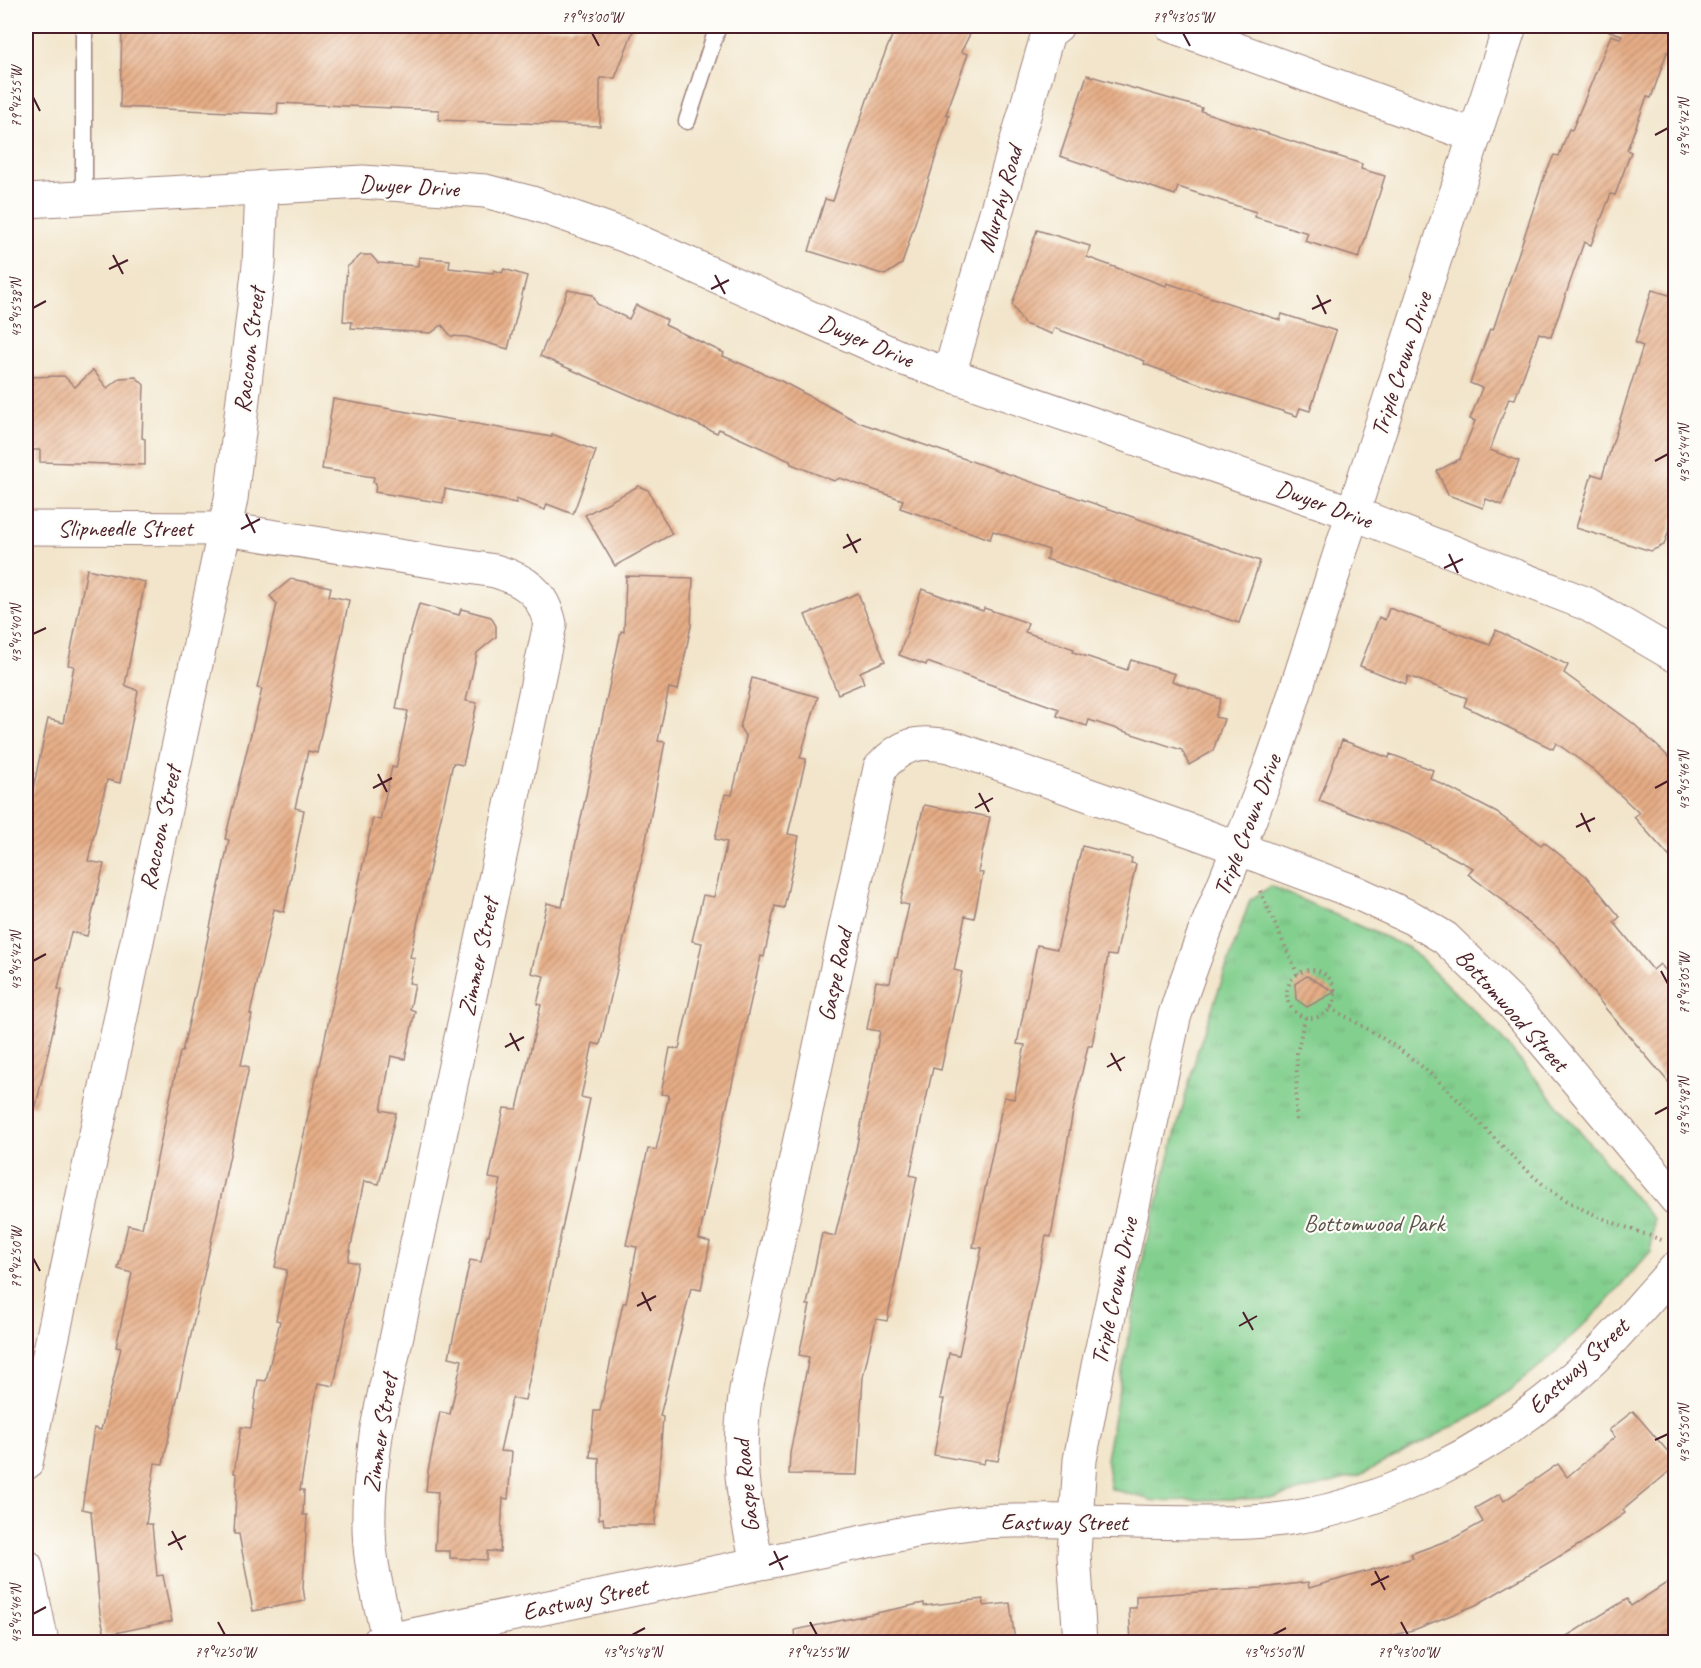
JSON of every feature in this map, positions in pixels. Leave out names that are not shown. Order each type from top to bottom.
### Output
[{"type":"street","name":"Murphy Road","points":[[949,375],[1048,33],[1057,26]]},
{"type":"street","points":[[1172,26],[1474,136]]},
{"type":"street","name":"Triple Crown Drive","points":[[1080,1642],[1074,1522],[1080,1460],[1098,1366],[1172,1028],[1189,971],[1240,849],[1280,739],[1355,514],[1510,26]]},
{"type":"street","name":"Dwyer Drive","points":[[26,201],[363,182],[485,191],[532,203],[626,236],[904,359],[1355,514],[1587,604],[1676,656]]},
{"type":"street","name":"Raccoon Street","points":[[26,1463],[231,499],[259,265],[262,187]]},
{"type":"street","name":"Slipneedle Street","points":[[26,528],[225,528]]},
{"type":"street","name":"Zimmer Street","points":[[225,528],[268,533],[510,575],[521,580],[539,596],[547,609],[550,624],[377,1428],[370,1480],[369,1529],[384,1642]]},
{"type":"street","name":"Gaspe Road","points":[[757,1562],[739,1467],[740,1430],[748,1379],[880,768],[895,752],[915,744],[931,743],[949,746],[1240,849]]},
{"type":"street","name":"Bottomwood Street","points":[[1240,849],[1355,892],[1412,918],[1446,938],[1511,1002],[1676,1199]]},
{"type":"street","name":"Eastway Street","points":[[384,1642],[757,1562],[916,1531],[972,1523],[1252,1522],[1343,1507],[1394,1489],[1446,1464],[1512,1425],[1554,1394],[1593,1358],[1669,1254]]},
{"type":"street","points":[[26,1566],[42,1642]]},
{"type":"lane","points":[[84,26],[84,198]]},
{"type":"lane","points":[[687,121],[718,26]]},
{"type":"path","points":[[1260,890],[1298,975]]},
{"type":"path","points":[[1313,970],[1327,977],[1335,991],[1330,1008],[1321,1017],[1305,1018],[1298,1015],[1288,1002],[1289,987],[1298,975],[1313,970]]},
{"type":"path","points":[[1330,1008],[1400,1048],[1427,1071],[1540,1182],[1572,1204],[1669,1254]]},
{"type":"path","points":[[1296,1120],[1297,1053],[1305,1018]]},
{"type":"green space","name":"Bottomwood Park","points":[[1271,886],[1409,948],[1498,1034],[1653,1219],[1651,1251],[1601,1308],[1545,1362],[1483,1411],[1360,1475],[1275,1498],[1155,1501],[1111,1489],[1106,1459],[1145,1248],[1198,1049],[1250,900]]},
{"type":"building","points":[[122,26],[573,28],[573,26],[635,26],[615,78],[600,78],[600,126],[439,120],[439,110],[278,103],[277,114],[120,107]]},
{"type":"building","points":[[896,26],[974,26],[961,52],[968,54],[946,114],[949,115],[902,264],[885,275],[809,251],[825,199],[833,201],[871,88]]},
{"type":"building","points":[[1604,26],[1676,26],[1676,55],[1667,52],[1651,98],[1647,97],[1627,150],[1631,152],[1615,195],[1611,194],[1591,245],[1584,242],[1551,337],[1539,333],[1515,399],[1509,398],[1490,450],[1519,461],[1502,505],[1486,499],[1483,508],[1448,495],[1437,471],[1460,459],[1475,421],[1470,419],[1482,388],[1470,383],[1490,329],[1493,330],[1544,177],[1554,155],[1559,156],[1569,129],[1572,130],[1611,35],[1620,38],[1622,35],[1603,29]]},
{"type":"building","points":[[1087,75],[1202,108],[1201,111],[1362,164],[1361,169],[1385,176],[1359,258],[1305,241],[1308,233],[1255,217],[1256,212],[1178,187],[1175,195],[1060,156]]},
{"type":"building","points":[[1037,230],[1090,246],[1087,257],[1166,286],[1167,283],[1280,320],[1282,314],[1336,331],[1310,411],[1300,408],[1297,416],[1144,364],[1145,361],[1054,328],[1052,334],[1024,324],[1012,305]]},
{"type":"building","points":[[361,255],[371,255],[378,263],[418,266],[419,257],[450,260],[449,268],[493,273],[494,270],[502,273],[504,269],[527,276],[508,349],[467,337],[451,336],[442,325],[431,333],[351,328],[352,322],[343,321],[347,267]]},
{"type":"building","points":[[568,290],[593,295],[597,304],[629,319],[636,305],[667,320],[665,325],[724,353],[723,356],[781,381],[858,422],[1260,561],[1239,623],[1046,559],[1049,550],[993,531],[990,539],[900,508],[903,500],[840,478],[834,481],[791,464],[790,461],[719,429],[717,433],[540,356]]},
{"type":"building","points":[[1652,290],[1676,297],[1676,510],[1664,545],[1651,551],[1576,528],[1592,474],[1602,477],[1643,346],[1635,343]]},
{"type":"building","points":[[93,370],[107,388],[120,378],[136,377],[144,385],[142,438],[145,439],[145,465],[40,462],[40,450],[26,450],[26,377],[64,376],[75,387]]},
{"type":"building","points":[[333,399],[552,437],[552,434],[596,451],[573,514],[547,504],[545,510],[516,499],[516,503],[445,489],[443,503],[375,492],[374,477],[322,469]]},
{"type":"building","points":[[638,486],[648,490],[672,534],[615,566],[585,515]]},
{"type":"building","points":[[87,569],[145,582],[125,685],[138,691],[120,783],[107,780],[88,861],[104,864],[87,936],[71,932],[58,989],[62,990],[36,1106],[26,1105],[26,821],[48,719],[63,723],[74,666],[68,665]]},
{"type":"building","points":[[626,576],[693,578],[691,626],[678,690],[669,688],[658,741],[665,742],[645,845],[600,1045],[593,1043],[581,1097],[590,1099],[525,1400],[512,1398],[500,1451],[512,1452],[508,1499],[503,1498],[500,1552],[487,1551],[487,1560],[450,1558],[450,1551],[435,1551],[438,1492],[426,1491],[428,1471],[440,1412],[450,1414],[462,1360],[449,1357],[470,1260],[481,1262],[501,1180],[489,1178],[504,1108],[517,1109],[541,1005],[537,1004],[544,976],[531,973],[547,903],[562,907],[621,631],[624,632]]},
{"type":"building","points":[[291,579],[331,587],[329,596],[349,600],[317,753],[308,751],[295,808],[304,810],[284,912],[274,909],[250,1014],[252,1015],[241,1065],[249,1067],[163,1464],[155,1463],[146,1524],[152,1524],[157,1576],[163,1575],[172,1621],[105,1635],[100,1614],[91,1511],[82,1509],[94,1428],[101,1430],[121,1348],[116,1347],[132,1273],[118,1269],[128,1225],[142,1228],[180,1052],[182,1052],[196,992],[229,840],[225,839],[262,689],[257,688],[277,604],[270,596]]},
{"type":"building","points":[[922,589],[983,611],[984,608],[1028,623],[1025,632],[1074,649],[1073,652],[1127,670],[1131,660],[1175,674],[1172,681],[1221,699],[1215,717],[1224,719],[1213,751],[1189,765],[1182,750],[1089,720],[1087,726],[1057,716],[1059,709],[927,662],[926,665],[899,655]]},
{"type":"building","points":[[858,593],[885,661],[860,672],[864,683],[838,694],[805,615]]},
{"type":"building","points":[[419,604],[459,615],[461,609],[491,617],[496,626],[496,637],[477,653],[466,701],[477,703],[463,765],[453,763],[410,957],[415,958],[409,983],[415,984],[410,1009],[415,1011],[405,1059],[391,1056],[381,1110],[396,1113],[379,1184],[364,1181],[348,1261],[358,1263],[334,1386],[318,1383],[300,1490],[304,1490],[303,1515],[307,1515],[303,1587],[305,1601],[253,1611],[239,1534],[234,1534],[237,1474],[234,1473],[241,1427],[251,1428],[258,1380],[266,1381],[280,1321],[276,1320],[287,1270],[275,1267],[373,818],[380,820],[392,767],[396,768],[408,711],[396,709],[408,643]]},
{"type":"building","points":[[1389,608],[1490,645],[1496,630],[1568,665],[1564,673],[1634,724],[1676,764],[1676,864],[1634,817],[1639,813],[1594,770],[1556,743],[1553,749],[1464,706],[1467,698],[1408,676],[1406,684],[1360,666],[1379,617],[1385,620]]},
{"type":"building","points":[[752,678],[818,697],[800,758],[806,759],[788,834],[799,836],[784,908],[775,906],[764,957],[761,956],[719,1142],[699,1239],[710,1242],[701,1290],[691,1288],[660,1416],[663,1417],[655,1525],[604,1525],[603,1518],[599,1519],[599,1458],[590,1457],[594,1411],[600,1411],[623,1303],[626,1303],[637,1247],[626,1245],[648,1149],[656,1150],[669,1095],[661,1094],[670,1048],[679,1049],[702,943],[692,941],[703,895],[714,897],[727,842],[715,839],[725,794],[732,795],[746,737],[740,728]]},
{"type":"building","points":[[1342,740],[1389,758],[1390,754],[1433,770],[1430,778],[1497,813],[1541,845],[1544,842],[1586,876],[1620,917],[1614,922],[1653,970],[1660,964],[1676,982],[1676,1091],[1606,1009],[1557,946],[1508,904],[1468,874],[1473,868],[1408,834],[1319,801]]},
{"type":"building","points":[[924,805],[990,817],[978,872],[983,873],[974,918],[965,916],[954,970],[962,972],[941,1070],[933,1068],[921,1122],[910,1175],[917,1177],[887,1321],[876,1319],[863,1377],[857,1475],[789,1474],[790,1453],[809,1357],[799,1355],[810,1305],[807,1305],[822,1233],[835,1236],[853,1164],[880,1031],[867,1029],[876,981],[890,983],[895,958],[897,958],[909,905],[900,903]]},
{"type":"building","points":[[1082,846],[1132,858],[1131,863],[1136,864],[1116,956],[1108,955],[1092,1046],[1088,1046],[1073,1111],[1051,1237],[1046,1236],[998,1461],[985,1459],[984,1464],[934,1455],[944,1399],[940,1399],[949,1353],[959,1355],[982,1248],[973,1247],[1004,1097],[1014,1099],[1025,1045],[1017,1044],[1037,945],[1057,949]]},
{"type":"building","points":[[1307,976],[1335,992],[1307,1007],[1296,999],[1295,984]]},
{"type":"building","points":[[1633,1411],[1676,1461],[1676,1466],[1623,1510],[1625,1513],[1579,1545],[1476,1605],[1416,1629],[1369,1642],[1131,1642],[1129,1608],[1136,1608],[1136,1596],[1262,1588],[1308,1582],[1309,1588],[1413,1558],[1411,1554],[1454,1538],[1483,1522],[1475,1508],[1500,1494],[1504,1501],[1558,1464],[1567,1477],[1615,1437],[1609,1430]]},
{"type":"building","points":[[1676,1577],[1676,1642],[1557,1642],[1627,1599],[1631,1606]]},
{"type":"building","points":[[983,1599],[984,1606],[1010,1603],[1015,1642],[796,1642],[795,1630],[924,1603],[924,1606]]}]
